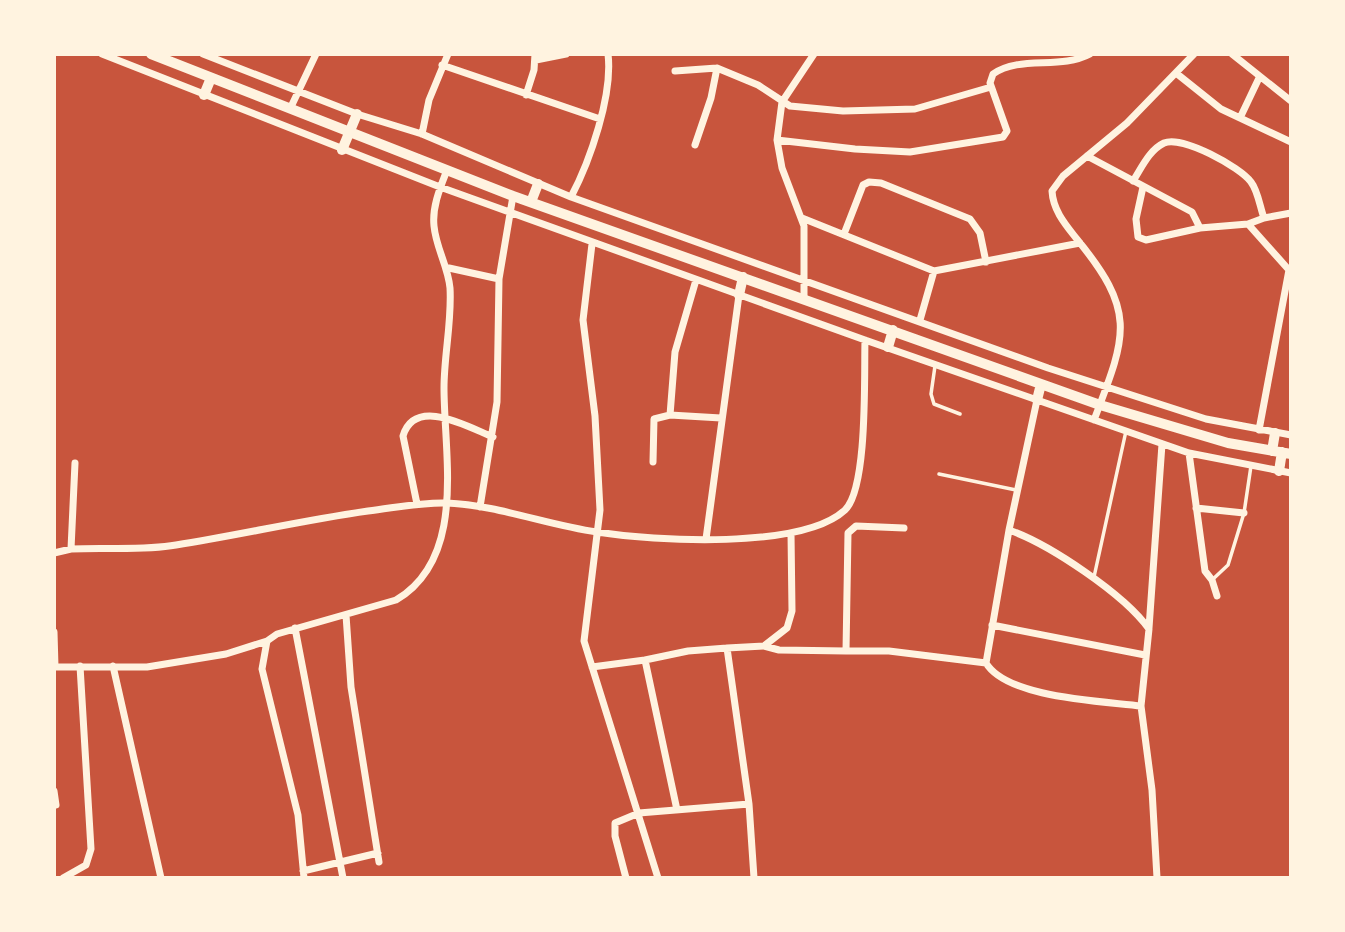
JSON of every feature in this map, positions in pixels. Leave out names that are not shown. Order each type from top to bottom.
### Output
[{"type":"main road","points":[[151,54],[531,202],[1100,405],[1199,436],[1282,452]]},
{"type":"main road","points":[[204,95],[211,78]]},
{"type":"main road","points":[[342,150],[357,114]]},
{"type":"main road","points":[[531,202],[538,184]]},
{"type":"main road","points":[[739,295],[743,277]]},
{"type":"main road","points":[[888,347],[893,330]]},
{"type":"main road","points":[[1037,400],[1041,384]]},
{"type":"main road","points":[[1275,433],[1282,452],[1279,471]]},
{"type":"street","points":[[102,54],[342,150],[592,244],[865,340],[1189,453],[1291,472]]},
{"type":"street","points":[[203,54],[357,114],[422,134],[571,197],[1107,387],[1206,419],[1291,435]]},
{"type":"street","points":[[290,109],[316,54]]},
{"type":"street","points":[[422,134],[429,100],[448,54]]},
{"type":"street","points":[[526,95],[536,57],[566,54]]},
{"type":"street","points":[[571,197],[587,166],[600,119],[608,54]]},
{"type":"street","points":[[804,299],[805,239],[802,218],[782,168],[778,140],[782,102],[814,54]]},
{"type":"street","points":[[1041,54],[1044,64]]},
{"type":"street","points":[[778,140],[910,152],[1003,137],[1007,131],[990,78],[997,71],[1073,61],[1090,54]]},
{"type":"street","points":[[1094,420],[1120,344],[1117,299],[1106,276],[1058,214],[1052,195],[1058,182],[1127,123],[1194,54]]},
{"type":"street","points":[[1232,54],[1291,101]]},
{"type":"street","points":[[442,65],[600,119]]},
{"type":"street","points":[[695,145],[711,98],[717,68]]},
{"type":"street","points":[[674,71],[717,68],[758,85],[782,102],[805,109],[898,111],[951,100],[991,87]]},
{"type":"street","points":[[1176,73],[1206,99],[1291,142]]},
{"type":"street","points":[[1240,118],[1259,78]]},
{"type":"street","points":[[1133,181],[1147,160],[1164,143],[1190,145],[1231,166],[1251,182],[1264,218]]},
{"type":"street","points":[[1087,156],[1192,212],[1200,228]]},
{"type":"street","points":[[54,632],[55,667],[147,667],[199,660],[267,641],[295,628],[396,600],[417,585],[436,549],[447,503],[447,418],[444,387],[450,295],[449,268],[434,228],[440,187],[447,170]]},
{"type":"street","points":[[844,234],[863,185],[869,181],[881,183],[970,219],[980,233],[986,262]]},
{"type":"street","points":[[1143,187],[1136,219],[1137,232],[1141,239],[1200,228],[1248,224],[1291,213]]},
{"type":"street","points":[[480,507],[497,402],[499,279],[513,195]]},
{"type":"street","points":[[802,218],[934,271],[1080,243]]},
{"type":"street","points":[[1248,224],[1290,268],[1259,430]]},
{"type":"street","points":[[592,244],[583,320],[594,416],[599,532],[584,641],[658,878]]},
{"type":"street","points":[[449,268],[499,279]]},
{"type":"street","points":[[920,320],[934,271]]},
{"type":"street","points":[[670,415],[675,352],[696,280]]},
{"type":"street","points":[[706,538],[739,295]]},
{"type":"street","points":[[54,553],[71,549],[172,546],[295,522],[417,504],[447,503],[480,507],[599,532],[706,538],[791,533],[832,519],[853,500],[860,473],[865,340]]},
{"type":"street","points":[[1037,400],[1016,490],[986,663],[993,676],[1029,688],[1072,698],[1141,706]]},
{"type":"street","points":[[653,462],[654,419],[670,415],[721,418]]},
{"type":"street","points":[[417,504],[402,436],[405,428],[423,416],[447,418],[493,437]]},
{"type":"street","points":[[1157,878],[1152,790],[1141,706],[1162,444]]},
{"type":"street","points":[[1189,453],[1205,572],[1212,580],[1217,596]]},
{"type":"street","points":[[71,549],[75,463]]},
{"type":"street","points":[[1196,508],[1244,513]]},
{"type":"street","points":[[846,651],[848,533],[856,526],[904,528]]},
{"type":"street","points":[[1009,530],[1026,536],[1094,579],[1137,615],[1149,629]]},
{"type":"street","points":[[764,646],[782,633],[790,622],[791,533]]},
{"type":"street","points":[[346,614],[351,687],[379,862]]},
{"type":"street","points":[[992,625],[1146,655]]},
{"type":"street","points":[[295,628],[343,878]]},
{"type":"street","points":[[267,641],[262,669],[298,815],[304,874],[340,860],[378,853]]},
{"type":"street","points":[[592,667],[688,651],[764,646],[779,650],[889,651],[986,663]]},
{"type":"street","points":[[727,648],[749,804],[754,878]]},
{"type":"street","points":[[645,660],[677,810]]},
{"type":"street","points":[[63,878],[86,865],[91,849],[80,666]]},
{"type":"street","points":[[114,666],[161,878]]},
{"type":"street","points":[[54,791],[56,805]]},
{"type":"street","points":[[626,878],[615,823],[639,813],[749,804]]},
{"type":"lane","points":[[935,364],[931,394],[934,404],[960,414]]},
{"type":"lane","points":[[1094,579],[1126,431]]},
{"type":"lane","points":[[1212,580],[1228,565],[1244,513],[1251,466]]},
{"type":"lane","points":[[939,474],[1016,490]]}]
